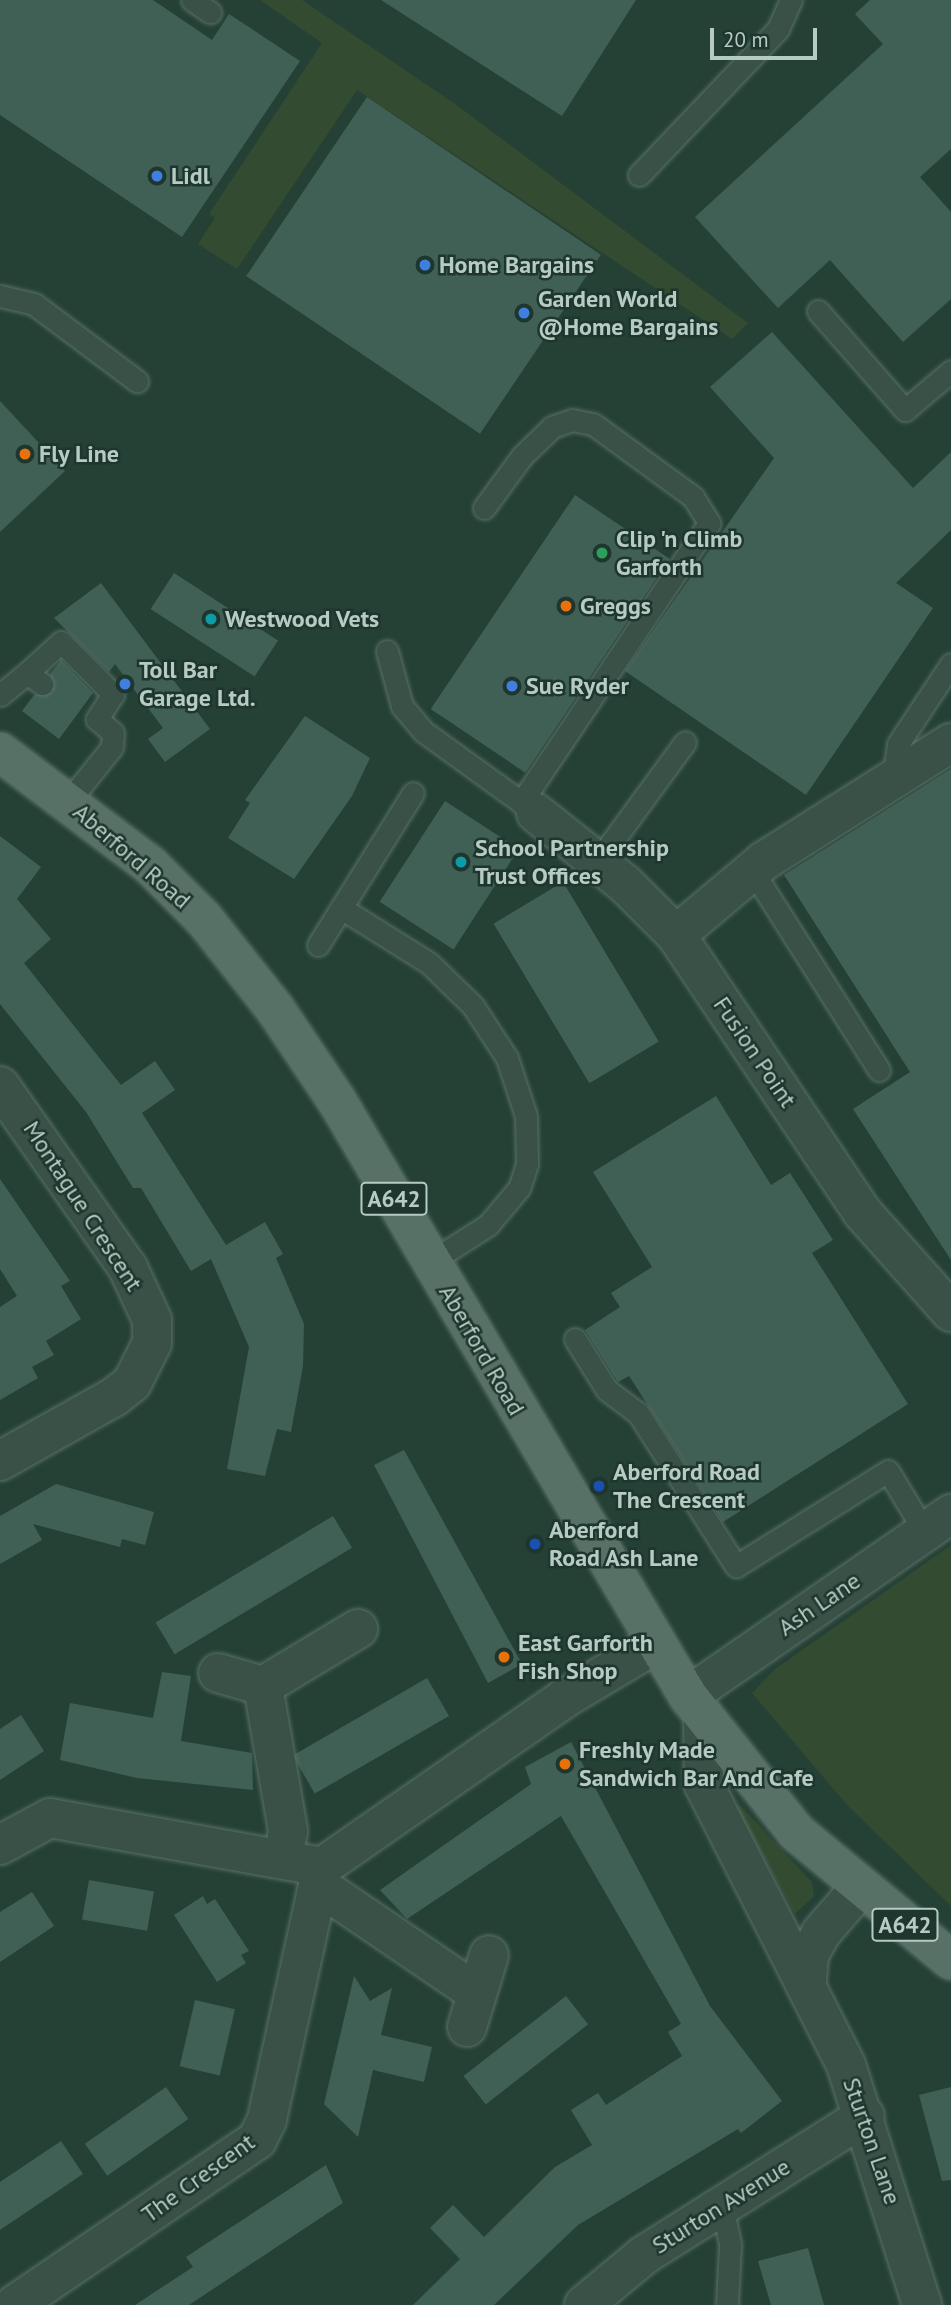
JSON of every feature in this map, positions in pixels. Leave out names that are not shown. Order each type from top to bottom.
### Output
[{"type":"main road","name":"Aberford Road","points":[[0,752],[150,865],[236,959],[337,1101],[654,1645],[696,1706],[796,1832],[859,1889],[951,1960]]},
{"type":"street","points":[[676,935],[752,870],[951,743]]},
{"type":"street","name":"Fusion Point","points":[[529,808],[598,862],[676,935],[862,1212],[951,1311]]},
{"type":"street","name":"Montague Crescent","points":[[0,1086],[128,1268],[152,1320],[152,1343],[139,1374],[114,1397],[0,1461]]},
{"type":"street","name":"Ash Lane","points":[[696,1706],[938,1523]]},
{"type":"street","points":[[218,1673],[263,1686],[358,1629]]},
{"type":"street","points":[[320,1876],[565,1698],[654,1645]]},
{"type":"street","points":[[263,1686],[288,1831],[283,1859]]},
{"type":"street","name":"Sturton Lane","points":[[696,1706],[704,1785],[807,1982],[865,2116],[922,2305]]},
{"type":"street","points":[[0,1844],[50,1818],[283,1859],[320,1876],[472,2010],[489,1955]]},
{"type":"street","name":"The Crescent","points":[[14,2305],[257,2140],[267,2120],[320,1876]]},
{"type":"street","points":[[807,1982],[809,1955],[821,1933],[859,1889]]},
{"type":"street","name":"Sturton Avenue","points":[[584,2305],[644,2255],[865,2116]]},
{"type":"lane","points":[[639,175],[778,30],[791,0]]},
{"type":"lane","points":[[0,296],[34,304],[137,380]]},
{"type":"lane","points":[[818,312],[905,410],[951,371]]},
{"type":"lane","points":[[387,651],[402,706],[424,732],[529,808],[709,523],[693,497],[593,424],[572,420],[551,427],[522,456],[484,508]]},
{"type":"lane","points":[[0,695],[34,679],[61,642],[113,694],[97,719],[113,733],[112,747],[68,802]]},
{"type":"lane","points":[[893,780],[898,744],[951,664]]},
{"type":"lane","points":[[598,862],[685,742]]},
{"type":"lane","points":[[318,945],[413,793]]},
{"type":"lane","points":[[752,870],[879,1070]]},
{"type":"lane","points":[[341,908],[429,963],[473,1006],[506,1058],[526,1115],[527,1164],[519,1188],[488,1225],[430,1262]]},
{"type":"lane","points":[[575,1339],[607,1391],[638,1413],[736,1566],[888,1471],[938,1523]]},
{"type":"lane","points":[[722,2206],[730,2245],[727,2305]]},
{"type":"green space","points":[[260,0],[302,0],[458,106],[748,323],[732,339],[357,90],[237,269],[198,244],[215,218],[209,214],[322,43]]},
{"type":"green space","points":[[951,1545],[951,1906],[847,1805],[752,1693],[775,1669]]},
{"type":"green space","points":[[741,1806],[812,1882],[814,1896],[795,1914],[736,1807]]},
{"type":"building","name":"Lidl","points":[[0,0],[153,0],[212,40],[229,14],[300,61],[182,237],[0,115]]},
{"type":"building","points":[[381,0],[636,0],[562,116]]},
{"type":"building","points":[[870,0],[951,0],[951,149],[920,177],[951,212],[951,299],[903,342],[830,260],[778,308],[695,217],[883,44],[855,14]]},
{"type":"building","name":"Home Bargains","points":[[367,97],[601,255],[480,434],[246,276]]},
{"type":"building","points":[[772,332],[913,488],[951,452],[951,530],[896,583],[933,608],[806,795],[625,671],[774,458],[710,387]]},
{"type":"building","name":"Fly Line","points":[[0,401],[65,471],[0,532]]},
{"type":"building","points":[[575,495],[670,559],[525,773],[431,709]]},
{"type":"building","name":"Westwood Vets","points":[[174,573],[278,641],[255,677],[151,609]]},
{"type":"building","points":[[101,583],[210,729],[165,762],[148,739],[163,728],[115,664],[109,672],[54,618]]},
{"type":"building","points":[[61,660],[93,693],[59,739],[22,711],[34,695],[52,692],[50,674]]},
{"type":"building","points":[[305,716],[370,758],[352,796],[294,879],[228,838],[250,803],[245,800]]},
{"type":"building","points":[[951,769],[951,1260],[853,1109],[910,1072],[784,875]]},
{"type":"building","name":"School Partnership Trust Offices","points":[[445,801],[519,849],[453,950],[380,902]]},
{"type":"building","points":[[0,836],[41,867],[17,899],[51,939],[24,963],[121,1085],[155,1061],[175,1090],[142,1113],[226,1245],[265,1222],[283,1254],[276,1258],[304,1324],[303,1366],[291,1432],[277,1429],[265,1476],[227,1469],[249,1347],[211,1259],[191,1271],[141,1188],[133,1188],[86,1112],[0,1004]]},
{"type":"building","points":[[563,882],[659,1041],[589,1083],[494,924]]},
{"type":"building","points":[[716,1096],[771,1185],[790,1173],[833,1240],[812,1253],[908,1404],[723,1522],[629,1376],[618,1382],[585,1330],[620,1307],[611,1293],[652,1267],[593,1172]]},
{"type":"building","points":[[0,1179],[70,1281],[61,1286],[81,1319],[46,1341],[54,1355],[32,1367],[38,1378],[0,1400],[0,1307],[17,1296],[0,1269]]},
{"type":"building","points":[[404,1450],[522,1664],[488,1683],[374,1465]]},
{"type":"building","points":[[56,1484],[154,1512],[145,1545],[122,1539],[120,1547],[33,1524],[42,1540],[0,1564],[0,1516]]},
{"type":"building","points":[[333,1516],[352,1548],[175,1654],[156,1623]]},
{"type":"building","points":[[162,1672],[191,1676],[181,1741],[252,1753],[253,1790],[137,1778],[60,1760],[70,1703],[153,1718]]},
{"type":"building","points":[[427,1678],[449,1716],[315,1794],[293,1756]]},
{"type":"building","points":[[21,1715],[44,1751],[0,1780],[0,1729]]},
{"type":"building","points":[[571,1742],[710,2006],[782,2101],[741,2133],[738,2129],[578,2225],[494,2305],[413,2305],[460,2259],[430,2228],[453,2205],[484,2237],[555,2167],[592,2145],[571,2110],[598,2093],[606,2105],[682,2056],[668,2032],[681,2024],[561,1816],[407,1919],[380,1890],[531,1784],[525,1767]]},
{"type":"building","points":[[89,1880],[154,1891],[147,1931],[82,1919]]},
{"type":"building","points":[[32,1892],[54,1926],[0,1962],[0,1912]]},
{"type":"building","points":[[203,1896],[207,1904],[215,1899],[249,1951],[241,1955],[246,1963],[217,1982],[174,1915]]},
{"type":"building","points":[[354,1976],[370,2001],[392,1988],[381,2035],[432,2047],[424,2082],[373,2070],[358,2137],[324,2104]]},
{"type":"building","points":[[566,1996],[588,2024],[486,2104],[464,2076]]},
{"type":"building","points":[[195,2000],[235,2009],[220,2075],[180,2066]]},
{"type":"building","points":[[166,2087],[188,2119],[107,2176],[85,2144]]},
{"type":"building","points":[[951,2087],[951,2180],[942,2181],[919,2095]]},
{"type":"building","points":[[61,2141],[83,2174],[0,2230],[0,2182]]},
{"type":"building","points":[[326,2165],[343,2203],[189,2305],[135,2305],[193,2267],[186,2257]]},
{"type":"building","points":[[808,2248],[824,2305],[771,2305],[758,2261]]},
{"type":"place","name":"Lidl","points":[[157,176]]},
{"type":"place","name":"Home Bargains","points":[[425,265]]},
{"type":"place","name":"Garden World @Home Bargains","points":[[524,313]]},
{"type":"place","name":"Fly Line","points":[[25,454]]},
{"type":"place","name":"Clip 'n Climb Garforth","points":[[602,553]]},
{"type":"place","name":"Greggs","points":[[566,606]]},
{"type":"place","name":"Westwood Vets","points":[[211,619]]},
{"type":"place","name":"Toll Bar Garage Ltd.","points":[[125,684]]},
{"type":"place","name":"Sue Ryder","points":[[512,686]]},
{"type":"place","name":"School Partnership Trust Offices","points":[[461,862]]},
{"type":"place","name":"Aberford Road The Crescent","points":[[599,1486]]},
{"type":"place","name":"Aberford Road Ash Lane","points":[[535,1544]]},
{"type":"place","name":"East Garforth Fish Shop","points":[[504,1657]]},
{"type":"place","name":"Freshly Made Sandwich Bar And Cafe","points":[[565,1764]]}]
